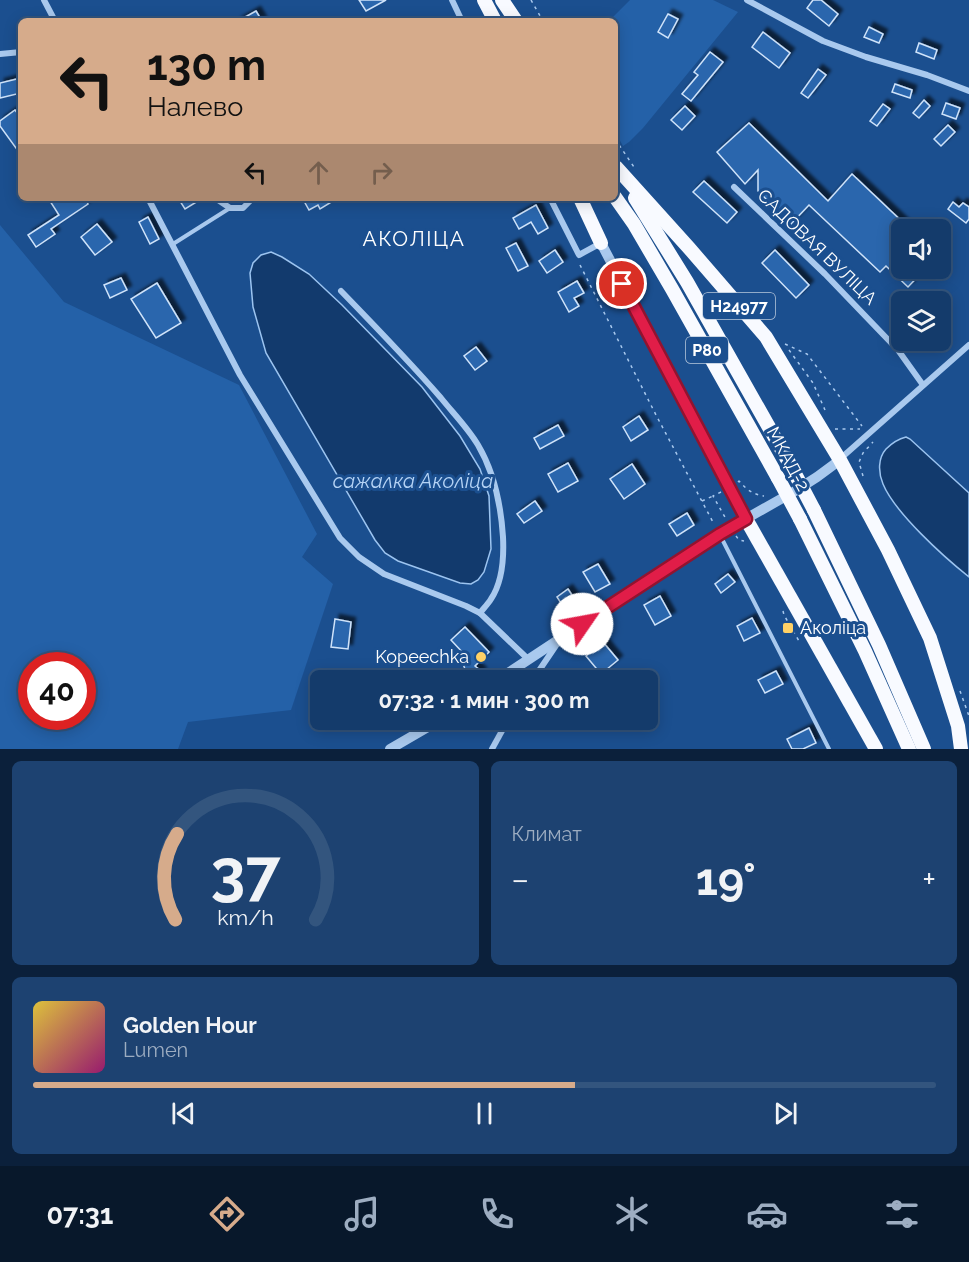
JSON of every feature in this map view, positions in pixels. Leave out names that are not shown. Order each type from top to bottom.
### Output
[{"type":"highway","points":[[484,0],[493,18]]},
{"type":"highway","points":[[502,0],[514,18]]},
{"type":"highway","name":"Н24977","points":[[618,170],[766,337],[840,460],[888,550],[930,638],[958,726],[962,749]]},
{"type":"highway","name":"Р80","points":[[618,172],[687,282],[792,468],[879,645],[924,749]]},
{"type":"highway","points":[[581,201],[601,243]]},
{"type":"highway","name":"МКАД-2","points":[[618,201],[672,288],[800,519],[865,651],[909,749]]},
{"type":"highway","points":[[746,519],[876,749]]},
{"type":"street","points":[[44,0],[53,18]]},
{"type":"street","points":[[452,0],[461,18]]},
{"type":"street","points":[[747,0],[823,41],[969,91]]},
{"type":"street","points":[[0,54],[18,52]]},
{"type":"street","name":"САДОВАЯ ВУЛІЦА","points":[[734,187],[825,274],[898,350],[923,386]]},
{"type":"street","points":[[150,201],[240,375],[340,538],[359,557],[384,574],[480,613],[528,659]]},
{"type":"street","points":[[220,201],[230,208],[243,208],[250,201]]},
{"type":"street","points":[[552,201],[579,255],[601,243],[746,519]]},
{"type":"street","points":[[341,291],[422,376],[464,425],[478,445],[490,470],[502,524],[503,554],[496,590],[480,613]]},
{"type":"street","points":[[512,670],[718,530],[731,527],[746,519],[817,477],[840,460],[969,345]]},
{"type":"street","points":[[539,670],[562,636]]},
{"type":"street","points":[[390,749],[423,730]]},
{"type":"street","points":[[492,749],[502,730]]},
{"type":"lane","points":[[173,244],[230,208]]},
{"type":"lane","points":[[718,530],[829,749]]},
{"type":"path","points":[[531,0],[541,18]]},
{"type":"path","points":[[579,255],[581,268],[718,530]]},
{"type":"path","points":[[780,341],[793,354],[813,383],[825,411]]},
{"type":"path","points":[[824,434],[833,429],[864,429]]},
{"type":"path","points":[[701,501],[739,482],[754,494],[770,495]]},
{"type":"path","points":[[713,496],[739,540],[746,541]]},
{"type":"path","points":[[783,608],[784,615],[799,641]]},
{"type":"shaded area","points":[[630,0],[713,0],[738,12],[643,128],[623,146],[618,137],[618,18],[612,18]]},
{"type":"shaded area","points":[[0,225],[64,302],[239,385],[317,534],[302,557],[333,584],[291,710],[188,722],[178,749],[0,749]]},
{"type":"water","name":"сажалка Аколіца","points":[[271,252],[309,274],[342,305],[422,387],[460,436],[480,469],[489,496],[491,549],[484,572],[478,580],[471,584],[460,583],[398,561],[385,553],[375,540],[266,353],[253,307],[250,273],[253,263],[261,255]]},
{"type":"water","points":[[906,437],[969,493],[969,577],[909,521],[889,496],[883,484],[880,475],[881,457],[893,443]]},
{"type":"building","points":[[359,0],[386,0],[366,11]]},
{"type":"building","points":[[813,0],[821,0],[838,14],[829,26],[807,8]]},
{"type":"building","points":[[256,11],[260,18],[243,18]]},
{"type":"building","points":[[668,14],[678,19],[668,38],[658,32]]},
{"type":"building","points":[[869,27],[883,34],[879,43],[864,37]]},
{"type":"building","points":[[763,32],[790,53],[779,68],[752,47]]},
{"type":"building","points":[[919,43],[937,50],[934,59],[916,52]]},
{"type":"building","points":[[710,52],[723,62],[691,101],[682,94],[698,75],[694,72]]},
{"type":"building","points":[[818,69],[826,75],[808,98],[801,93]]},
{"type":"building","points":[[18,79],[18,94],[0,98],[0,83]]},
{"type":"building","points":[[895,84],[912,90],[910,98],[892,92]]},
{"type":"building","points":[[924,100],[930,106],[919,118],[913,113]]},
{"type":"building","points":[[946,103],[960,108],[956,119],[942,114]]},
{"type":"building","points":[[883,104],[890,109],[877,126],[870,121]]},
{"type":"building","points":[[685,106],[695,116],[682,130],[671,120]]},
{"type":"building","points":[[15,110],[18,114],[18,151],[0,126],[0,121]]},
{"type":"building","points":[[749,123],[828,201],[852,174],[899,219],[891,219],[891,271],[886,266],[880,272],[809,205],[791,224],[758,191],[758,170],[745,184],[717,152]]},
{"type":"building","points":[[948,125],[955,132],[941,146],[934,139]]},
{"type":"building","points":[[704,181],[737,212],[727,223],[693,192]]},
{"type":"building","points":[[50,201],[86,201],[88,204],[51,229],[55,234],[36,247],[28,235],[59,215]]},
{"type":"building","points":[[180,201],[198,201],[185,209]]},
{"type":"building","points":[[304,201],[333,201],[320,209],[318,205],[309,210]]},
{"type":"building","points":[[953,202],[959,207],[963,203],[969,207],[969,219],[966,223],[948,209]]},
{"type":"building","points":[[536,205],[548,228],[538,234],[531,222],[519,229],[513,218]]},
{"type":"building","points":[[148,217],[159,239],[150,244],[139,222]]},
{"type":"building","points":[[97,224],[112,242],[95,255],[81,237]]},
{"type":"building","points":[[516,243],[528,266],[518,271],[506,248]]},
{"type":"building","points":[[555,250],[563,262],[547,273],[539,261]]},
{"type":"building","points":[[775,250],[809,285],[796,298],[762,263]]},
{"type":"building","points":[[121,278],[127,290],[110,298],[104,285]]},
{"type":"building","points":[[900,279],[916,279],[908,287]]},
{"type":"building","points":[[577,281],[584,293],[574,298],[579,306],[569,312],[558,292]]},
{"type":"building","points":[[157,283],[181,323],[156,338],[131,299]]},
{"type":"building","points":[[476,347],[487,361],[475,370],[464,356]]},
{"type":"building","points":[[639,416],[648,430],[631,441],[623,427]]},
{"type":"building","points":[[558,425],[564,436],[540,449],[534,438]]},
{"type":"building","points":[[568,463],[578,481],[558,492],[548,474]]},
{"type":"building","points":[[632,464],[645,484],[624,499],[610,479]]},
{"type":"building","points":[[535,501],[542,511],[524,523],[517,514]]},
{"type":"building","points":[[687,513],[694,525],[677,536],[669,524]]},
{"type":"building","points":[[598,564],[610,584],[595,592],[583,572]]},
{"type":"building","points":[[728,574],[735,582],[721,593],[715,584]]},
{"type":"building","points":[[568,589],[578,604],[566,611],[557,597]]},
{"type":"building","points":[[660,596],[671,616],[655,625],[644,605]]},
{"type":"building","points":[[752,618],[760,633],[744,641],[737,626]]},
{"type":"building","points":[[335,619],[351,622],[348,649],[331,647]]},
{"type":"building","points":[[465,627],[489,652],[475,666],[480,670],[465,670],[461,659],[465,655],[451,640]]},
{"type":"building","points":[[603,642],[618,660],[606,670],[598,670],[586,656]]},
{"type":"building","points":[[776,671],[783,684],[765,693],[758,680]]},
{"type":"building","points":[[809,728],[816,743],[803,749],[792,749],[787,739]]},
{"type":"place","name":"Аколіца","points":[[788,628]]},
{"type":"place","name":"Kopeechka","points":[[481,657]]},
{"type":"district","name":"АКОЛІЦА","points":[[414,239]]},
{"type":"route","points":[[582,624],[746,519],[622,284]]}]
